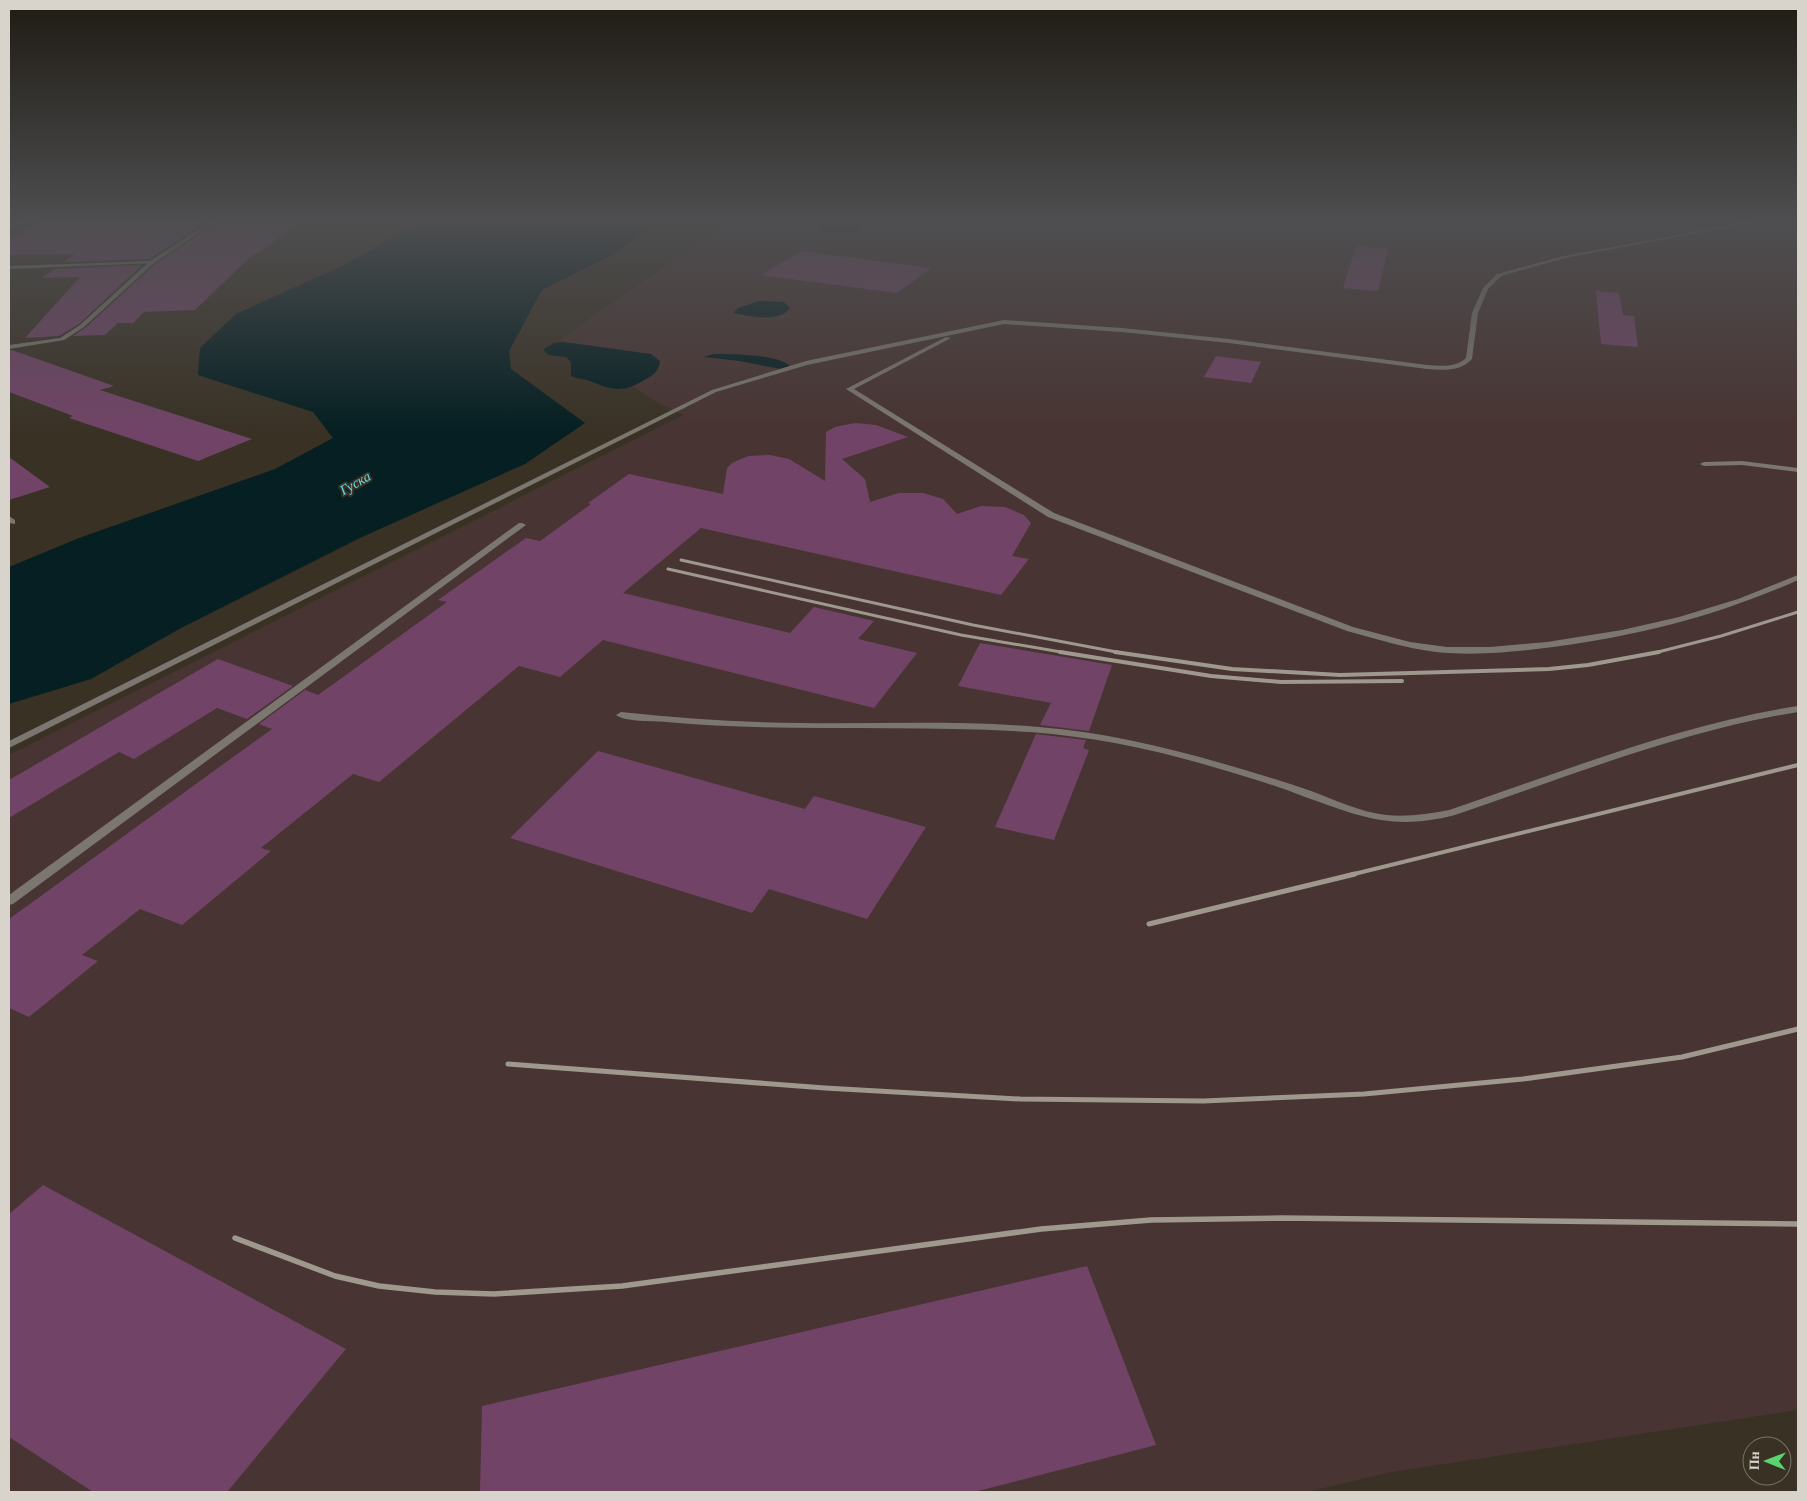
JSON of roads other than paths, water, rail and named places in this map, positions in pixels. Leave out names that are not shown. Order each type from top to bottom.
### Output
[{"type":"street","points":[[9,348],[62,339],[82,326],[119,292]]},
{"type":"street","points":[[9,745],[714,391],[806,363],[1004,322],[1122,330],[1229,341],[1427,367],[1452,367],[1464,364],[1469,359],[1475,313],[1484,292]]},
{"type":"street","points":[[960,332],[849,389],[1051,514],[1357,631],[1418,646],[1447,650],[1527,647],[1611,634],[1695,616],[1738,603],[1798,577]]},
{"type":"street","points":[[1704,464],[1742,463],[1798,470]]},
{"type":"street","points":[[9,901],[522,525]]},
{"type":"street","points":[[621,715],[780,725],[982,725],[1044,730],[1113,740],[1193,758],[1290,787],[1362,815],[1404,821],[1427,819],[1451,813],[1716,726],[1765,714],[1798,709]]},
{"type":"water","name":"Гуска","points":[[284,292],[541,292],[509,351],[511,369],[585,423],[525,464],[362,537],[181,628],[91,679],[9,704],[9,567],[79,538],[275,469],[333,438],[313,412],[198,375],[200,348],[236,314]]},
{"type":"water","points":[[759,301],[784,302],[790,308],[779,316],[771,317],[755,317],[733,313],[738,308]]},
{"type":"water","points":[[564,342],[651,354],[660,361],[654,374],[638,384],[618,389],[606,387],[571,376],[571,362],[566,357],[549,355],[545,352],[544,349],[554,343]]},
{"type":"water","points":[[713,354],[765,357],[784,362],[790,366],[781,369],[704,357]]},
{"type":"railway","points":[[681,560],[973,625],[1122,653]]},
{"type":"railway","points":[[668,569],[961,635],[1067,653]]},
{"type":"railway","points":[[1655,653],[1721,636],[1798,612]]},
{"type":"railway","points":[[1060,652],[1211,676],[1281,682],[1402,681]]},
{"type":"railway","points":[[1115,652],[1232,669],[1340,675],[1549,669],[1588,665],[1655,653]]},
{"type":"railway","points":[[1350,875],[1798,765]]},
{"type":"railway","points":[[1149,924],[1355,874]]},
{"type":"railway","points":[[508,1064],[825,1088],[1020,1099],[1203,1101],[1364,1094],[1523,1079],[1682,1057],[1798,1029]]},
{"type":"railway","points":[[235,1238],[335,1276],[379,1286],[435,1292],[494,1294],[622,1286],[1041,1229],[1151,1220],[1281,1218],[1798,1224]]}]
